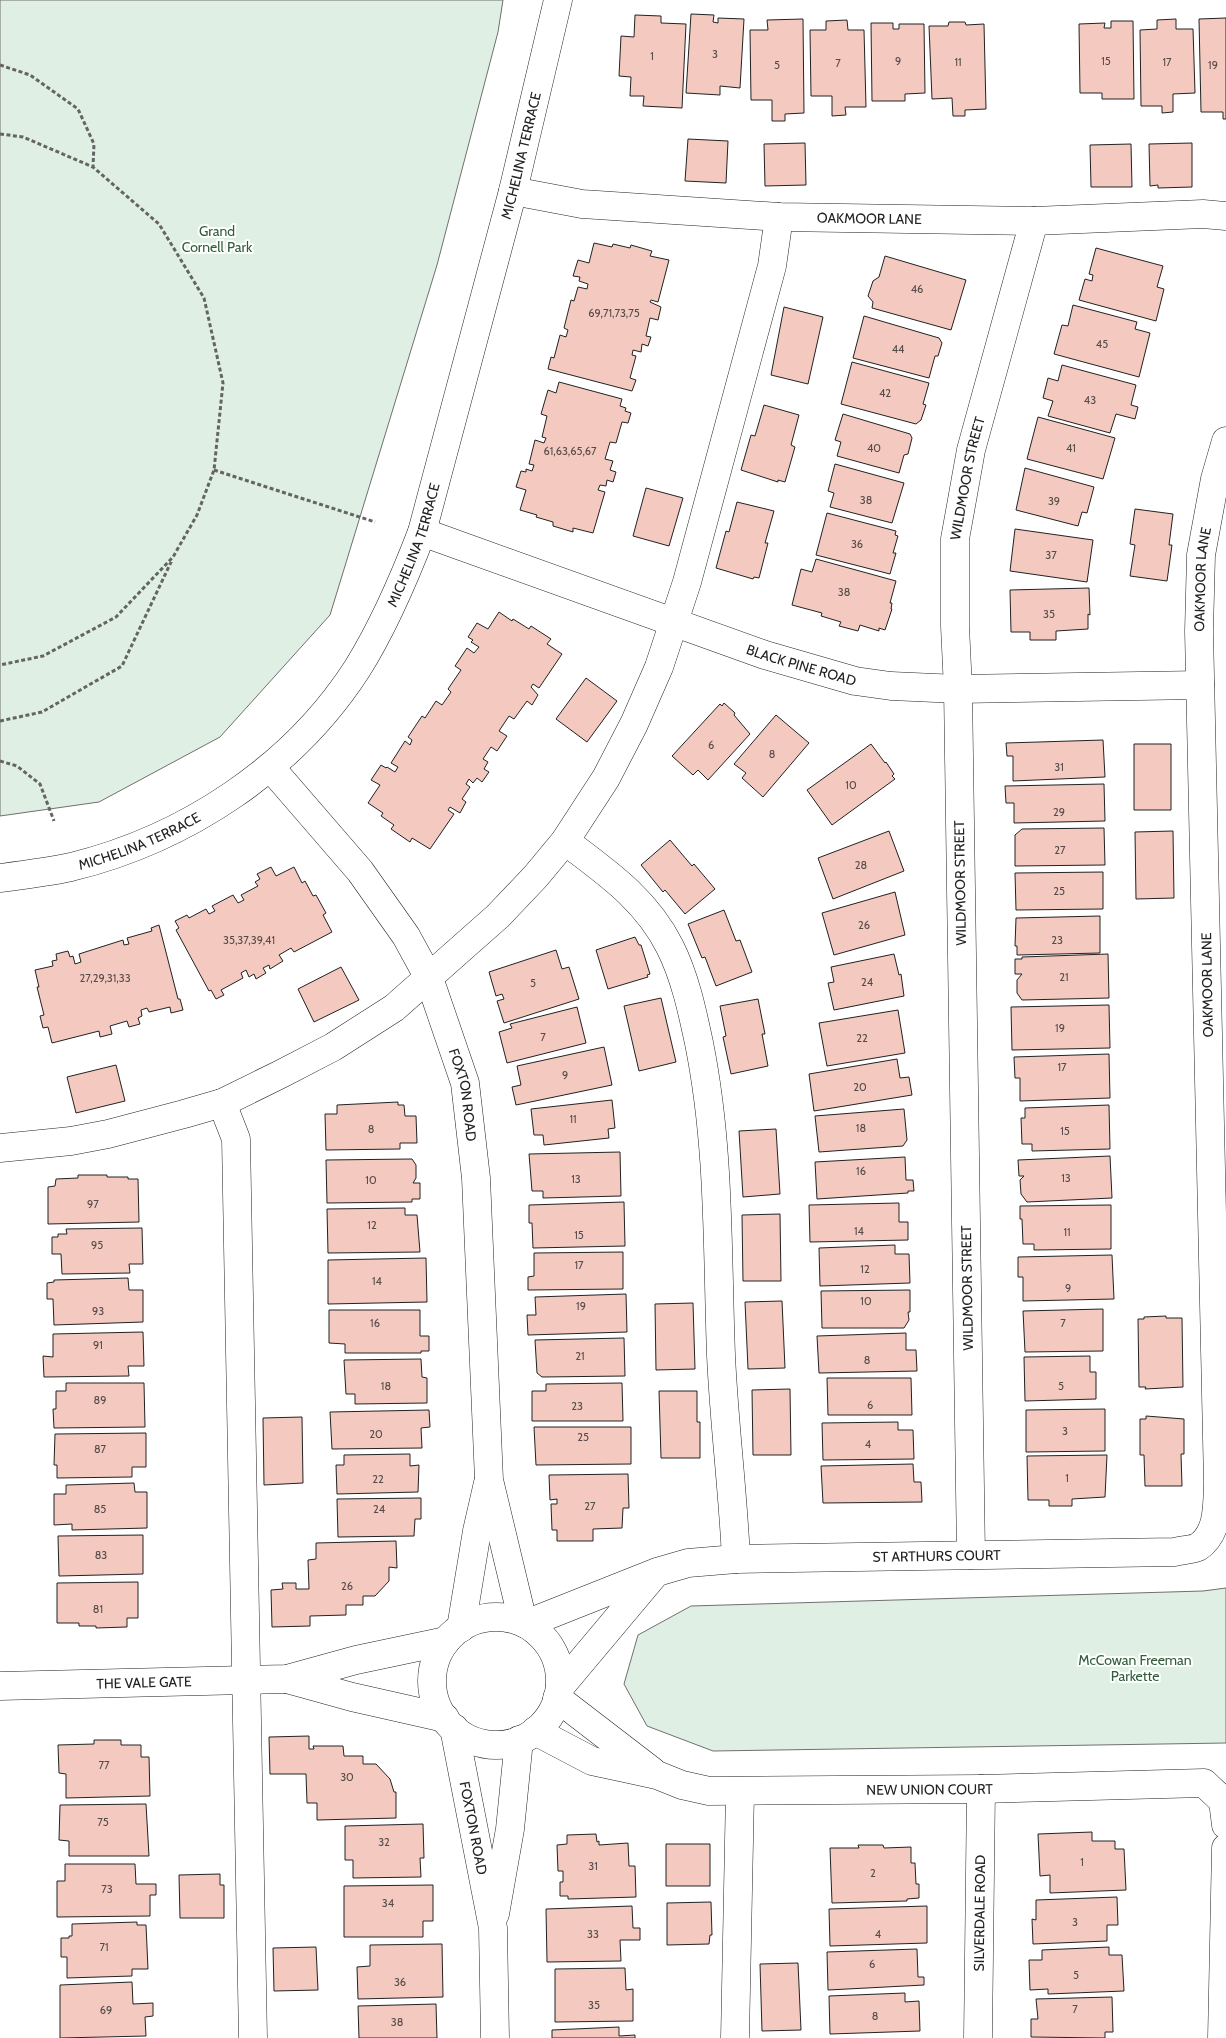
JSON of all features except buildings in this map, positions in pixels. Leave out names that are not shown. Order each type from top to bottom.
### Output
[{"type":"street","name":"MICHELINA TERRACE","points":[[0,878],[72,866],[178,828],[226,799],[271,768],[307,733],[357,669],[401,586],[422,532],[513,191],[558,0]]},
{"type":"street","name":"OAKMOOR LANE","points":[[513,191],[582,204],[779,217],[1034,220],[1203,214],[1226,216]]},
{"type":"street","points":[[0,1148],[72,1141],[108,1134],[222,1103],[333,1047],[394,1008],[430,978],[498,916],[536,876],[565,841],[606,778],[634,724],[660,667],[674,624],[772,266],[779,217]]},
{"type":"street","name":"WILDMOOR STREET","points":[[971,1555],[958,689],[954,626],[955,539],[971,450],[1034,220]]},
{"type":"street","name":"OAKMOOR LANE","points":[[1213,1532],[1218,1483],[1199,631],[1201,555],[1215,479],[1226,441]]},
{"type":"street","name":"BLACK PINE ROAD","points":[[422,532],[674,624],[765,655],[855,681],[891,686],[958,689],[1200,684]]},
{"type":"street","name":"FOXTON ROAD","points":[[271,768],[360,871],[406,936],[430,978],[465,1083],[476,1178],[489,1480],[524,1623]]},
{"type":"street","points":[[565,841],[613,876],[639,902],[670,946],[691,1003],[707,1083],[716,1165],[721,1356],[736,1559]]},
{"type":"street","points":[[222,1103],[236,1139],[252,2038]]},
{"type":"street","name":"FOXTON ROAD","points":[[453,1635],[489,1480]]},
{"type":"street","name":"ST ARTHURS COURT","points":[[524,1623],[657,1572],[688,1563],[736,1559],[1175,1552],[1197,1547],[1213,1532]]},
{"type":"street","points":[[559,1692],[556,1657],[539,1632],[524,1623],[507,1617],[475,1620],[453,1635],[437,1656],[433,1688],[437,1704],[449,1723],[478,1742],[506,1744],[527,1735],[552,1710],[559,1692],[657,1572]]},
{"type":"street","name":"THE VALE GATE","points":[[0,1686],[287,1679],[453,1635]]},
{"type":"street","name":"THE VALE GATE","points":[[287,1679],[449,1723]]},
{"type":"street","name":"NEW UNION COURT","points":[[559,1692],[657,1775]]},
{"type":"street","name":"FOXTON ROAD","points":[[449,1723],[493,1928]]},
{"type":"street","name":"FOXTON ROAD","points":[[495,2038],[493,1928],[527,1735]]},
{"type":"street","name":"NEW UNION COURT","points":[[527,1735],[592,1761],[657,1775],[682,1785],[709,1791],[981,1789],[1204,1784],[1223,1801],[1226,1825]]},
{"type":"street","name":"SILVERDALE ROAD","points":[[978,2038],[981,1789]]},
{"type":"street","points":[[736,2038],[740,1792]]},
{"type":"street","points":[[1222,2038],[1226,1848]]},
{"type":"path","points":[[0,65],[30,75],[78,109],[94,144],[94,167]]},
{"type":"path","points":[[0,134],[23,137],[94,167],[159,224],[204,298],[222,383],[214,470],[197,515],[173,558],[122,666],[42,712],[0,721]]},
{"type":"path","points":[[214,470],[375,522]]},
{"type":"path","points":[[0,665],[43,656],[116,617],[173,558]]},
{"type":"path","points":[[0,761],[17,766],[40,784],[54,821]]},
{"type":"green space","name":"Grand Cornell Park","points":[[0,0],[503,0],[498,32],[437,265],[330,615],[220,737],[99,802],[0,816]]},
{"type":"green space","name":"McCowan Freeman Parkette","points":[[1226,1588],[1226,1743],[713,1751],[647,1726],[624,1684],[638,1635],[691,1606],[1203,1591]]}]
